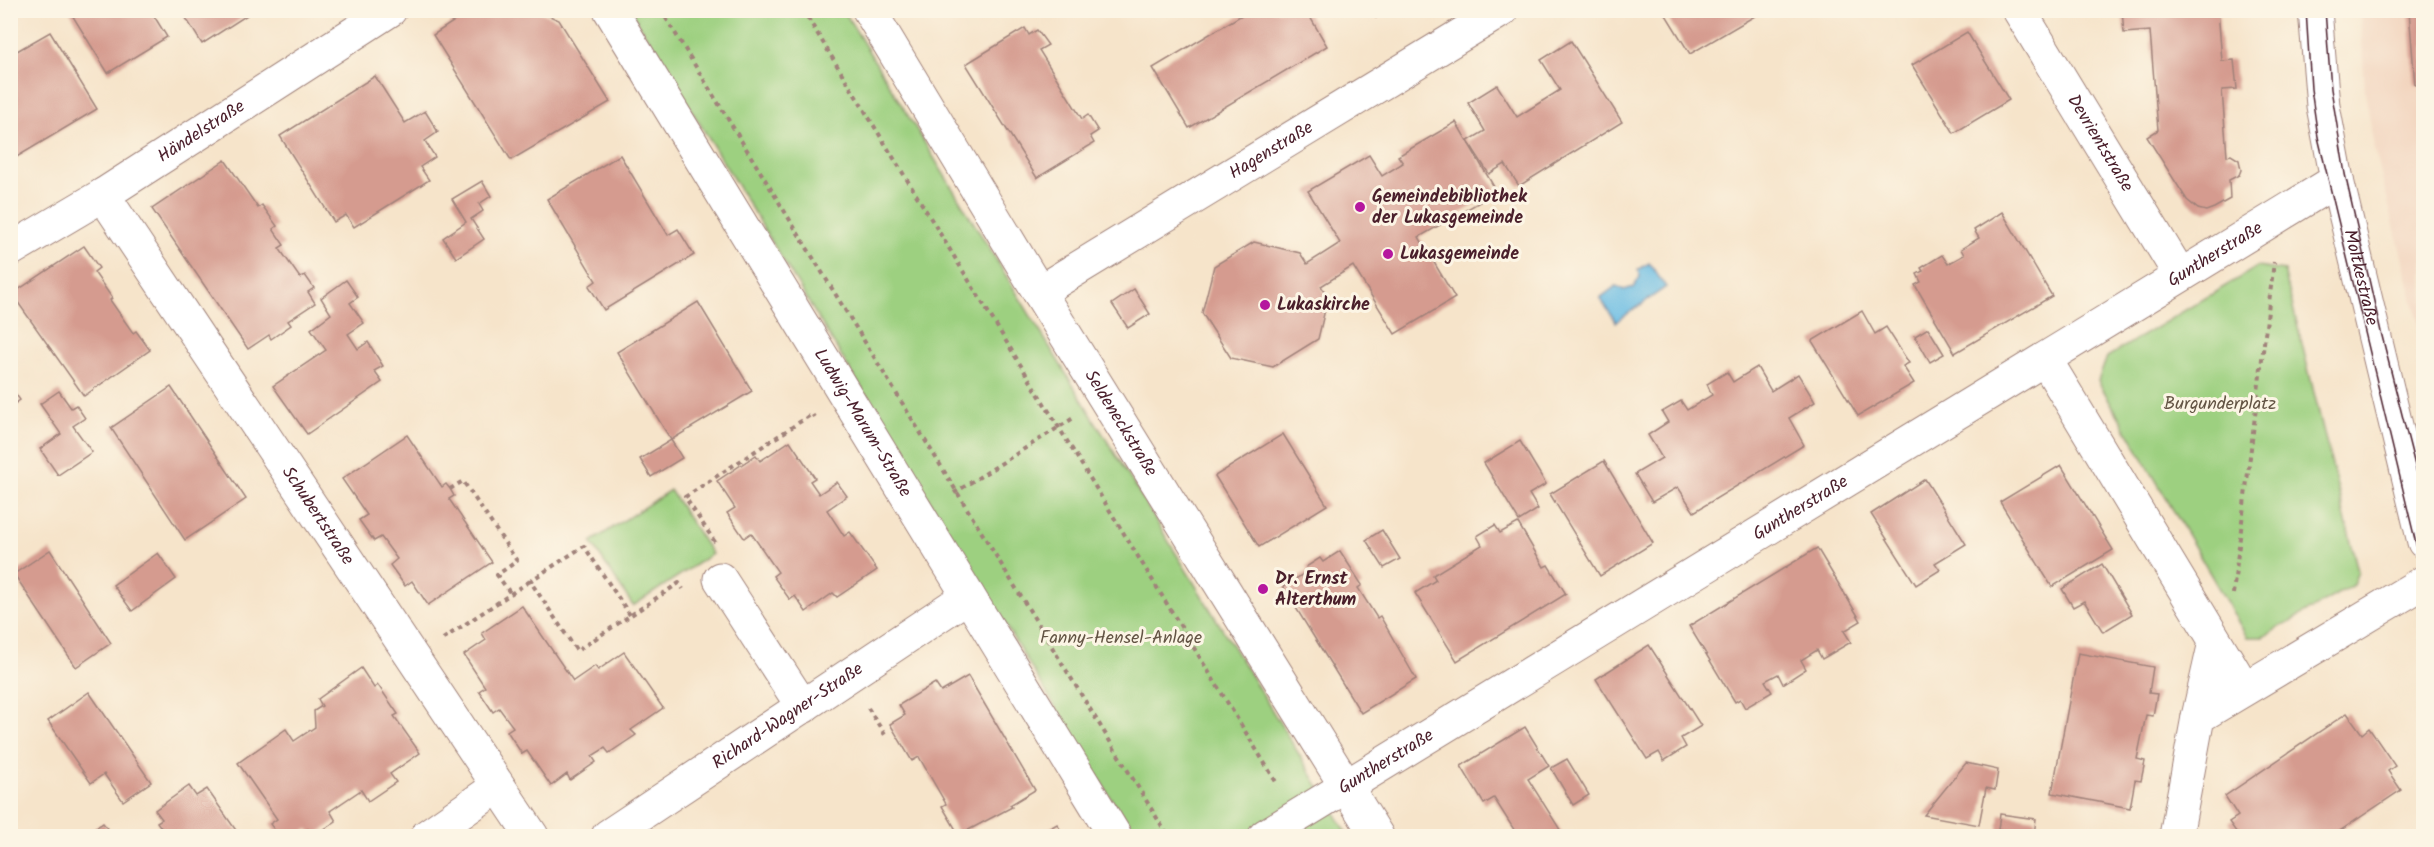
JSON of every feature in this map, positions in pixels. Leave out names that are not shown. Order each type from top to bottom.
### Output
[{"type":"street","name":"Händelstraße","points":[[10,250],[104,195],[390,10]]},
{"type":"street","name":"Ludwig-Marum-Straße","points":[[610,10],[1115,837]]},
{"type":"street","name":"Seldeneckstraße","points":[[869,10],[1040,292],[1377,837]]},
{"type":"street","name":"Hagenstraße","points":[[1040,292],[1502,10]]},
{"type":"street","name":"Devrientstraße","points":[[2019,10],[2180,275]]},
{"type":"street","name":"Moltkestraße","points":[[2315,10],[2323,106],[2337,180],[2424,542]]},
{"type":"street","name":"Guntherstraße","points":[[1265,837],[2337,180]]},
{"type":"street","name":"Schubertstraße","points":[[104,195],[532,837]]},
{"type":"street","points":[[2045,359],[2244,688]]},
{"type":"street","points":[[720,579],[803,707]]},
{"type":"street","points":[[2198,717],[2424,582]]},
{"type":"street","name":"Richard-Wagner-Straße","points":[[608,837],[968,596]]},
{"type":"street","points":[[2176,837],[2198,717],[2215,642]]},
{"type":"street","points":[[427,837],[497,787]]},
{"type":"path","points":[[662,10],[1168,837]]},
{"type":"path","points":[[803,10],[1298,817]]},
{"type":"path","points":[[2215,642],[2231,607],[2281,214]]},
{"type":"path","points":[[919,516],[1106,398]]},
{"type":"path","points":[[717,544],[685,497],[812,414],[818,424]]},
{"type":"path","points":[[450,489],[463,481],[517,561],[497,575],[511,594]]},
{"type":"path","points":[[412,660],[584,546],[630,615]]},
{"type":"path","points":[[530,582],[577,651],[688,577]]},
{"type":"path","points":[[679,582],[685,592]]},
{"type":"shaded area","points":[[2360,11],[2423,11],[2423,340],[2375,150],[2365,92]]},
{"type":"green space","name":"Fanny-Hensel-Anlage","points":[[631,11],[844,11],[1349,836],[1134,836]]},
{"type":"green space","name":"Burgunderplatz","points":[[2257,267],[2284,271],[2358,571],[2353,585],[2263,637],[2247,637],[2098,381],[2107,357]]},
{"type":"green space","points":[[670,490],[712,554],[633,606],[591,542]]},
{"type":"water","points":[[1649,263],[1666,287],[1616,322],[1600,298],[1616,286],[1624,290],[1634,287],[1640,277],[1638,270]]},
{"type":"building","points":[[69,10],[156,10],[158,14],[154,16],[167,37],[108,73]]},
{"type":"building","points":[[181,10],[255,10],[202,44]]},
{"type":"building","points":[[471,10],[535,10],[559,20],[610,102],[511,160],[433,35]]},
{"type":"building","points":[[1250,10],[1306,10],[1327,46],[1189,128],[1153,68]]},
{"type":"building","points":[[1371,10],[1387,10],[1376,18]]},
{"type":"building","points":[[1663,10],[1758,10],[1760,13],[1690,54]]},
{"type":"building","points":[[2122,10],[2218,10],[2222,61],[2234,60],[2237,89],[2222,90],[2227,156],[2231,155],[2239,160],[2241,170],[2239,175],[2229,180],[2230,199],[2214,208],[2206,211],[2198,209],[2187,200],[2147,137],[2158,130],[2150,31],[2124,33]]},
{"type":"building","points":[[2409,10],[2424,10],[2424,84],[2415,85]]},
{"type":"building","points":[[1025,28],[1029,35],[1037,30],[1048,45],[1039,50],[1082,119],[1088,115],[1098,131],[1090,136],[1094,143],[1037,178],[966,64]]},
{"type":"building","points":[[50,32],[97,109],[10,161],[10,55]]},
{"type":"building","points":[[1967,32],[2009,100],[1954,133],[1912,65]]},
{"type":"building","points":[[1571,41],[1622,122],[1519,186],[1505,164],[1489,174],[1468,141],[1485,131],[1468,103],[1497,85],[1517,117],[1560,90],[1541,60]]},
{"type":"building","points":[[375,76],[405,123],[425,111],[438,132],[425,141],[435,157],[420,167],[429,180],[354,227],[346,215],[334,222],[280,136]]},
{"type":"building","points":[[1456,122],[1497,192],[1419,237],[1455,298],[1395,334],[1353,266],[1321,286],[1328,297],[1318,339],[1273,367],[1231,358],[1202,313],[1214,266],[1254,242],[1300,253],[1307,264],[1340,243],[1308,191],[1369,155],[1382,176],[1403,163],[1398,156]]},
{"type":"building","points":[[620,155],[668,235],[678,229],[694,255],[604,310],[589,286],[596,281],[547,199]]},
{"type":"building","points":[[225,160],[258,208],[262,205],[277,226],[273,229],[284,245],[279,248],[300,278],[305,275],[314,288],[308,292],[315,303],[288,321],[291,325],[271,339],[269,335],[248,349],[152,209]]},
{"type":"building","points":[[482,181],[491,196],[479,204],[483,211],[471,219],[484,239],[456,258],[443,238],[466,222],[452,199]]},
{"type":"building","points":[[2002,212],[2052,296],[1955,353],[1915,285],[1921,282],[1917,274],[1923,271],[1921,268],[1942,255],[1948,264],[1964,255],[1961,249],[1979,238],[1974,230]]},
{"type":"building","points":[[84,246],[99,268],[94,272],[112,298],[110,300],[133,333],[136,331],[150,350],[84,396],[12,294]]},
{"type":"building","points":[[346,280],[358,297],[350,303],[364,323],[348,334],[358,349],[368,342],[383,366],[374,371],[382,382],[307,434],[273,386],[326,350],[311,329],[331,314],[321,298]]},
{"type":"building","points":[[1134,289],[1150,314],[1128,328],[1112,304]]},
{"type":"building","points":[[698,302],[752,391],[671,440],[617,352]]},
{"type":"building","points":[[1862,311],[1875,334],[1886,327],[1909,363],[1903,366],[1914,383],[1858,416],[1812,341]]},
{"type":"building","points":[[1928,328],[1944,354],[1930,362],[1915,336]]},
{"type":"building","points":[[1757,367],[1771,391],[1798,374],[1815,402],[1789,418],[1804,445],[1694,512],[1678,487],[1652,502],[1635,474],[1662,458],[1648,435],[1668,422],[1662,412],[1681,401],[1687,410],[1712,395],[1707,384],[1727,372],[1733,382]]},
{"type":"building","points":[[10,386],[20,400],[10,407]]},
{"type":"building","points":[[171,387],[246,499],[185,540],[111,428]]},
{"type":"building","points":[[59,391],[71,408],[76,405],[85,418],[73,426],[92,452],[58,475],[40,449],[61,434],[40,404]]},
{"type":"building","points":[[1283,434],[1327,505],[1259,547],[1215,476]]},
{"type":"building","points":[[407,435],[442,487],[446,484],[450,489],[454,496],[449,499],[492,562],[428,605],[412,581],[405,586],[390,565],[397,559],[381,537],[374,541],[359,520],[367,515],[342,479]]},
{"type":"building","points":[[671,440],[682,458],[651,477],[640,459]]},
{"type":"building","points":[[790,441],[815,478],[810,481],[819,494],[837,482],[847,496],[827,510],[844,536],[850,532],[877,570],[837,597],[833,593],[806,612],[795,596],[790,600],[773,576],[778,572],[751,533],[744,538],[727,513],[735,508],[717,481],[756,455],[760,461]]},
{"type":"building","points":[[1520,441],[1546,484],[1529,494],[1538,509],[1519,521],[1484,463]]},
{"type":"building","points":[[1604,461],[1653,543],[1600,576],[1550,494]]},
{"type":"building","points":[[2061,465],[2113,550],[2052,587],[2000,502]]},
{"type":"building","points":[[1925,479],[1966,544],[1935,563],[1940,570],[1916,585],[1871,514]]},
{"type":"building","points":[[1518,523],[1544,567],[1548,565],[1566,594],[1457,661],[1415,593],[1436,580],[1433,575],[1482,545],[1477,536],[1495,525],[1500,533]]},
{"type":"building","points":[[1382,530],[1400,559],[1384,568],[1366,540]]},
{"type":"building","points":[[1817,548],[1861,621],[1844,631],[1851,642],[1822,659],[1817,650],[1801,660],[1806,669],[1783,684],[1778,674],[1765,681],[1772,692],[1745,708],[1740,699],[1735,702],[1689,626]]},
{"type":"building","points":[[50,550],[111,643],[76,667],[14,574]]},
{"type":"building","points":[[1340,551],[1362,585],[1358,588],[1377,618],[1380,616],[1416,679],[1361,713],[1283,587],[1308,571],[1306,567],[1320,558],[1323,562]]},
{"type":"building","points":[[158,553],[176,579],[132,611],[113,585]]},
{"type":"building","points":[[2102,564],[2132,614],[2103,632],[2084,601],[2073,607],[2062,589]]},
{"type":"building","points":[[522,606],[573,681],[595,666],[598,670],[624,652],[663,708],[631,730],[636,735],[609,753],[605,748],[592,756],[596,762],[570,780],[567,774],[551,786],[527,751],[522,754],[507,731],[513,727],[499,708],[493,712],[479,691],[485,687],[464,655],[486,640],[482,633]]},
{"type":"building","points":[[1649,645],[1701,726],[1681,738],[1686,747],[1664,761],[1659,752],[1647,759],[1596,679]]},
{"type":"building","points":[[2078,653],[2153,667],[2149,693],[2157,694],[2153,716],[2146,715],[2137,759],[2145,761],[2141,781],[2135,780],[2130,808],[2052,793]]},
{"type":"building","points":[[361,668],[374,688],[378,685],[398,714],[394,716],[420,753],[390,774],[396,782],[368,801],[361,790],[330,811],[336,821],[314,836],[308,829],[296,836],[279,836],[270,824],[277,819],[238,763],[286,729],[294,741],[315,727],[314,711],[322,706],[318,699]]},
{"type":"building","points":[[968,676],[1035,790],[1010,805],[1012,807],[959,835],[942,806],[946,804],[919,757],[912,761],[890,724],[905,715],[899,705],[935,683],[941,692]]},
{"type":"building","points":[[89,692],[151,782],[123,801],[104,774],[91,783],[48,721]]},
{"type":"building","points":[[2347,713],[2362,734],[2369,728],[2395,766],[2388,771],[2401,790],[2332,836],[2239,836],[2229,822],[2238,816],[2225,796]]},
{"type":"building","points":[[1525,727],[1549,766],[1528,779],[1564,836],[1518,836],[1494,798],[1484,804],[1461,766]]},
{"type":"building","points":[[1567,759],[1589,795],[1573,805],[1551,768]]},
{"type":"building","points":[[1966,763],[1998,770],[1995,790],[1986,788],[1979,825],[1924,815]]},
{"type":"building","points":[[189,786],[196,796],[207,789],[240,836],[167,836],[157,822],[162,819],[155,810]]},
{"type":"building","points":[[2000,814],[2036,819],[2034,835],[1998,830]]},
{"type":"building","points":[[103,823],[113,836],[83,836]]},
{"type":"building","points":[[1057,824],[1064,836],[1036,836]]},
{"type":"tram line","points":[[2306,10],[2311,89],[2318,137],[2424,577]]},
{"type":"tram line","points":[[2325,10],[2331,89],[2345,174],[2381,332],[2424,501]]},
{"type":"place","name":"Gemeindebibliothek der Lukasgemeinde","points":[[1360,207]]},
{"type":"place","name":"Lukasgemeinde","points":[[1388,254]]},
{"type":"place","name":"Lukaskirche","points":[[1265,305]]},
{"type":"place","name":"Dr. Ernst Alterthum","points":[[1263,589]]}]
